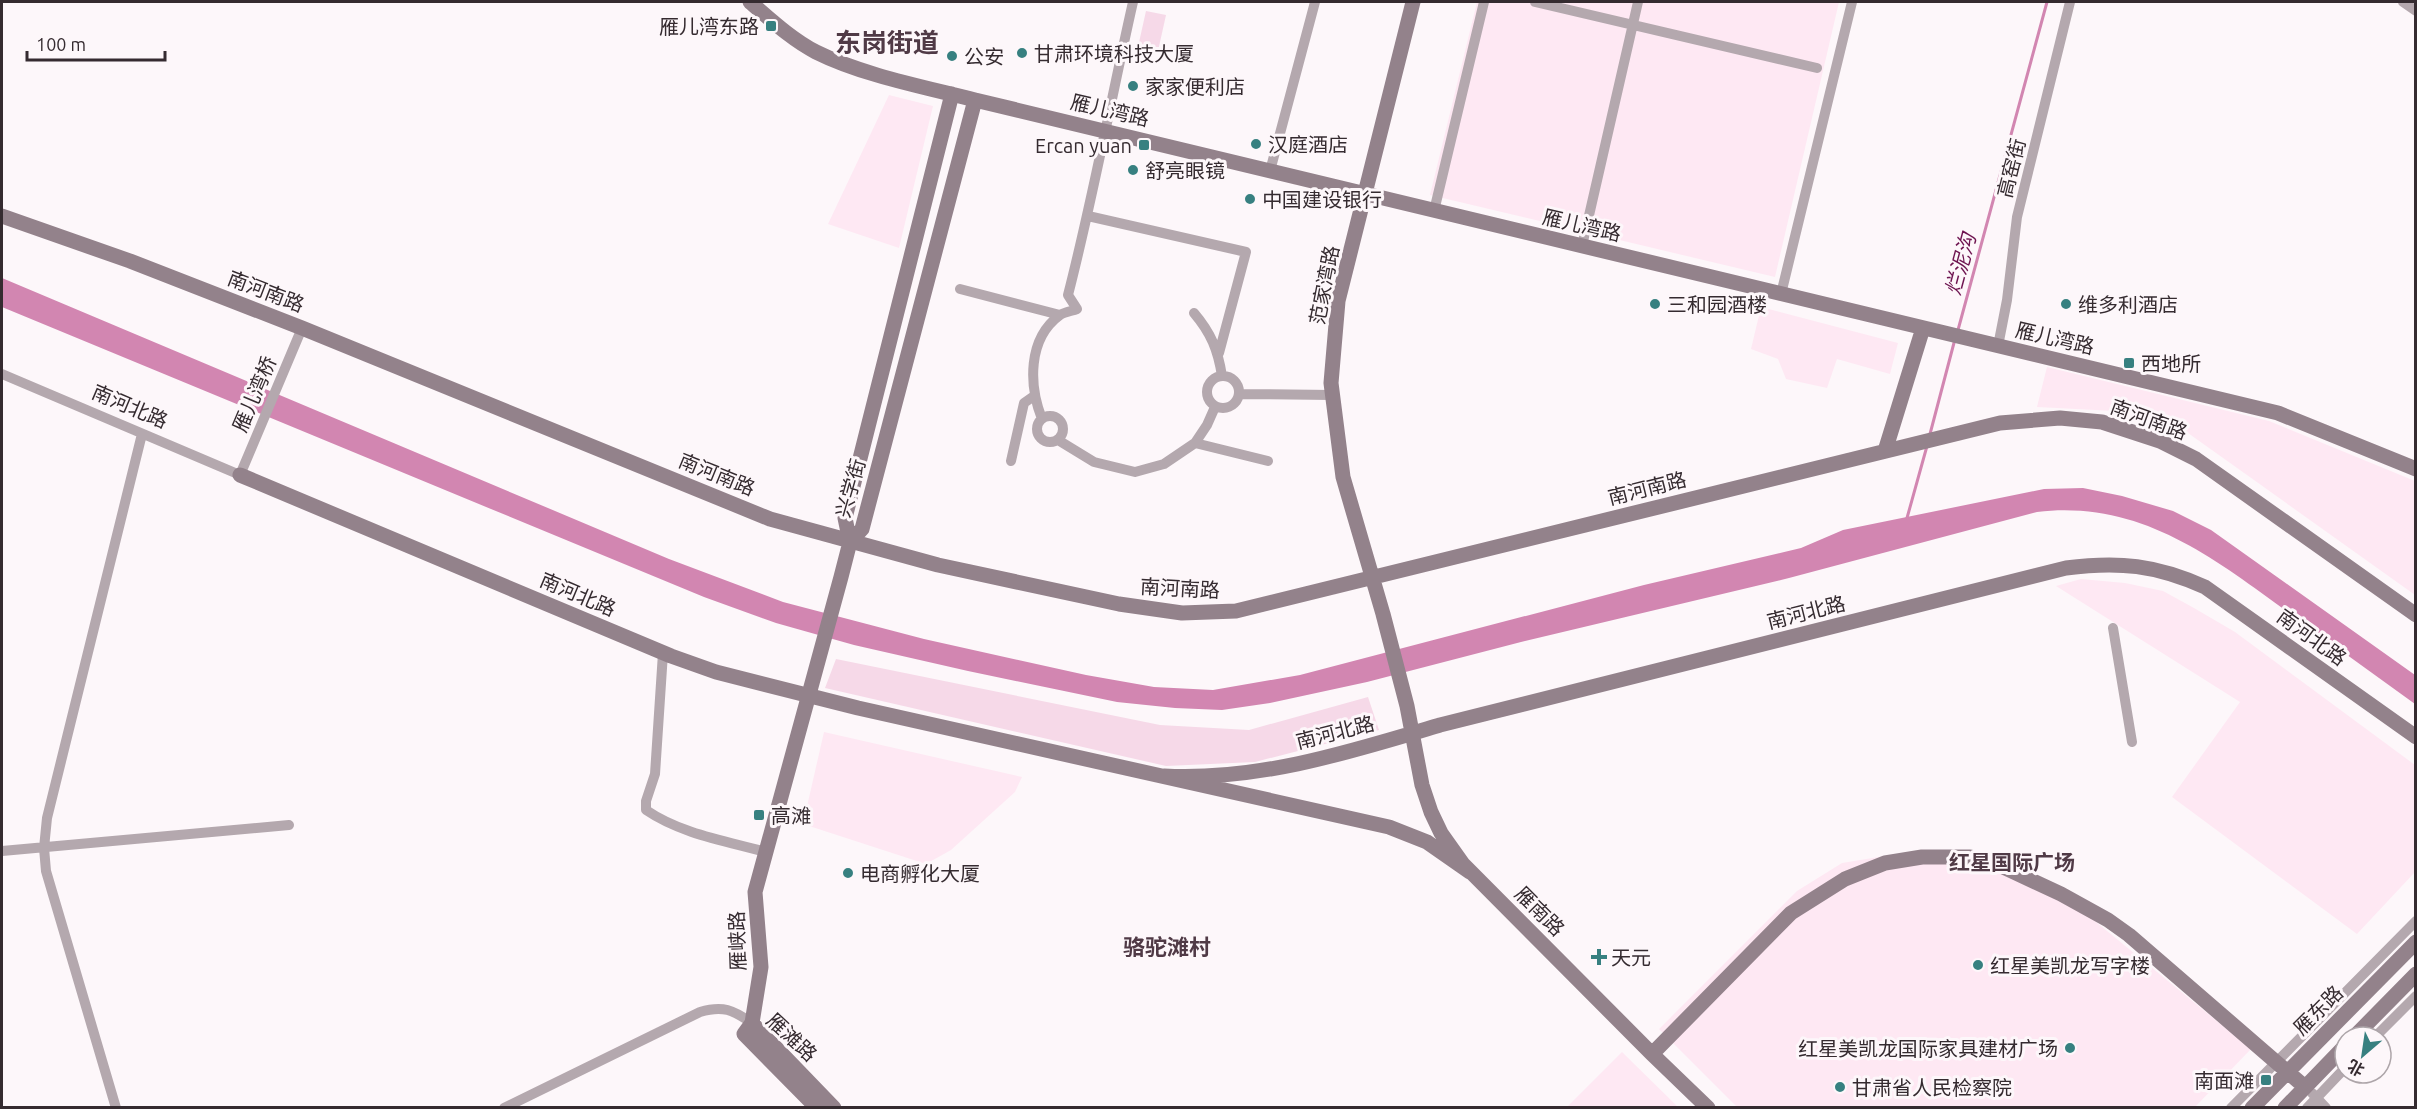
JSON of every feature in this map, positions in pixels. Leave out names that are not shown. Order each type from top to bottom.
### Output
[{"type":"street","name":"雁儿湾路","points":[[750,2],[781,28],[815,51],[848,65],[975,100],[2278,413],[2415,469]]},
{"type":"street","points":[[1042,419],[1050,416],[1060,422],[1063,434],[1058,440],[1050,443],[1039,437],[1037,430],[1042,419],[1031,378],[1035,354],[1044,333],[1060,315],[1077,309],[1068,295],[1088,216],[1104,130],[1133,2]]},
{"type":"street","points":[[1270,171],[1315,2]]},
{"type":"street","name":"范家湾路","points":[[1383,614],[1343,477],[1331,383],[1338,301],[1413,2]]},
{"type":"street","points":[[1434,211],[1484,2]]},
{"type":"street","points":[[1534,2],[1554,4],[1817,68]]},
{"type":"street","points":[[1582,246],[1638,2]]},
{"type":"street","points":[[1781,294],[1852,2]]},
{"type":"street","name":"高窑街","points":[[1998,346],[2007,300],[2017,217],[2070,2]]},
{"type":"street","points":[[2403,2],[2415,10]]},
{"type":"street","name":"兴学街","points":[[850,542],[845,518],[952,94]]},
{"type":"street","name":"兴学街","points":[[850,542],[862,529],[975,100]]},
{"type":"street","name":"南河南路","points":[[2,216],[129,261],[302,327],[770,519],[938,565],[1119,604],[1182,613],[1236,612],[2000,423],[2060,418],[2102,422],[2152,438],[2196,459],[2415,615]]},
{"type":"street","points":[[1088,216],[1246,252],[1219,353]]},
{"type":"street","points":[[960,289],[1060,315]]},
{"type":"street","points":[[1194,313],[1209,331],[1219,353],[1222,376]]},
{"type":"street","name":"雁儿湾桥","points":[[240,475],[302,327]]},
{"type":"street","points":[[1889,450],[1927,329]]},
{"type":"street","name":"南河北路","points":[[2,374],[663,653],[716,672],[1106,765],[1389,827],[1427,843],[1470,872]]},
{"type":"street","points":[[1222,376],[1235,381],[1239,394],[1233,406],[1224,409],[1215,407],[1208,400],[1207,391],[1210,382],[1222,376]]},
{"type":"street","points":[[1239,394],[1332,395]]},
{"type":"street","points":[[1011,461],[1024,403],[1034,396]]},
{"type":"street","points":[[1058,440],[1094,462],[1135,472],[1164,464],[1195,443],[1208,425],[1215,407]]},
{"type":"street","points":[[116,1107],[46,871],[44,848],[47,818],[142,434]]},
{"type":"street","points":[[1195,443],[1268,461]]},
{"type":"street","name":"雁峡路","points":[[752,1023],[761,967],[755,892],[850,542]]},
{"type":"street","name":"南河北路","points":[[1164,776],[1196,778],[1264,771],[1368,747],[1412,733],[2066,568],[2116,564],[2168,572],[2205,587],[2415,737]]},
{"type":"street","name":"雁南路","points":[[1383,614],[1407,706],[1422,785],[1431,812],[1453,851],[1470,872],[1708,1107]]},
{"type":"street","points":[[2113,628],[2132,742]]},
{"type":"street","points":[[663,653],[655,774],[646,801],[646,810],[657,818],[693,833],[766,852]]},
{"type":"street","points":[[2,851],[289,825]]},
{"type":"street","points":[[1652,1054],[1791,913],[1845,879],[1885,863],[1922,857],[1970,857],[2001,866],[2108,920],[2129,935],[2282,1065],[2326,1107]]},
{"type":"street","points":[[2230,1107],[2282,1065],[2415,921]]},
{"type":"street","name":"雁东路","points":[[2252,1107],[2282,1065],[2415,942]]},
{"type":"street","points":[[2366,1025],[2415,974]]},
{"type":"street","points":[[2387,1025],[2415,996]]},
{"type":"street","points":[[504,1107],[700,1012],[714,1008],[735,1012],[752,1023]]},
{"type":"street","name":"雁滩路","points":[[817,1107],[744,1034],[752,1023],[834,1107]]},
{"type":"street","points":[[2285,1107],[2333,1058]]},
{"type":"street","points":[[2307,1107],[2333,1080]]},
{"type":"shaded area","points":[[1477,2],[1839,2],[1775,277],[1430,195]]},
{"type":"shaded area","points":[[1146,11],[1166,15],[1158,51],[1138,47]]},
{"type":"shaded area","points":[[889,95],[933,106],[899,248],[828,224]]},
{"type":"shaded area","points":[[2,278],[669,559],[783,602],[924,639],[1086,675],[1154,687],[1213,690],[1300,675],[1644,585],[1801,548],[1843,530],[2044,489],[2083,488],[2122,496],[2173,511],[2211,530],[2415,675],[2415,704],[2231,571],[2202,553],[2141,524],[2108,515],[2074,511],[2037,512],[1789,578],[1521,642],[1367,682],[1270,703],[1222,710],[1117,702],[854,645],[776,623],[704,597],[2,307]]},
{"type":"shaded area","points":[[1761,307],[1898,343],[1890,374],[1837,359],[1827,388],[1786,379],[1778,359],[1751,349]]},
{"type":"shaded area","points":[[2047,367],[2269,421],[2415,481],[2415,595],[2188,433],[2134,412],[2037,407]]},
{"type":"shaded area","points":[[2081,579],[2125,583],[2163,591],[2194,608],[2235,632],[2415,765],[2415,872],[2357,934],[2172,797],[2240,702],[2056,586]]},
{"type":"shaded area","points":[[836,659],[1160,725],[1249,730],[1368,697],[1379,730],[1255,762],[1166,766],[825,688]]},
{"type":"shaded area","points":[[824,732],[1022,777],[1015,792],[951,850],[926,864],[803,824]]},
{"type":"shaded area","points":[[1915,851],[1988,860],[2057,890],[2251,1049],[2195,1107],[1738,1108],[1659,1029],[1797,891],[1842,863]]},
{"type":"shaded area","points":[[1622,1052],[1678,1107],[1567,1107]]},
{"type":"waterway","name":"烂泥沟","points":[[1958,330],[2047,2]]},
{"type":"waterway","name":"烂泥沟","points":[[1930,434],[1955,339]]},
{"type":"waterway","name":"烂泥沟","points":[[1907,518],[1927,446]]},
{"type":"place","name":"雁儿湾东路","points":[[771,26]]},
{"type":"place","name":"甘肃环境科技大厦","points":[[1022,53]]},
{"type":"place","name":"公安","points":[[952,56]]},
{"type":"place","name":"家家便利店","points":[[1133,86]]},
{"type":"place","name":"汉庭酒店","points":[[1256,144]]},
{"type":"place","name":"Ercan yuan","points":[[1144,145]]},
{"type":"place","name":"舒亮眼镜","points":[[1133,170]]},
{"type":"place","name":"中国建设银行","points":[[1250,199]]},
{"type":"place","name":"三和园酒楼","points":[[1655,304]]},
{"type":"place","name":"维多利酒店","points":[[2066,304]]},
{"type":"place","name":"西地所","points":[[2129,363]]},
{"type":"place","name":"高滩","points":[[759,815]]},
{"type":"place","name":"电商孵化大厦","points":[[848,873]]},
{"type":"place","name":"天元","points":[[1599,957]]},
{"type":"place","name":"红星美凯龙写字楼","points":[[1978,965]]},
{"type":"place","name":"红星美凯龙国际家具建材广场","points":[[2070,1048]]},
{"type":"place","name":"南面滩","points":[[2266,1080]]},
{"type":"place","name":"甘肃省人民检察院","points":[[1840,1087]]},
{"type":"district","name":"东岗街道","points":[[887,42]]},
{"type":"district","name":"红星国际广场","points":[[2012,862]]},
{"type":"district","name":"骆驼滩村","points":[[1167,946]]}]
